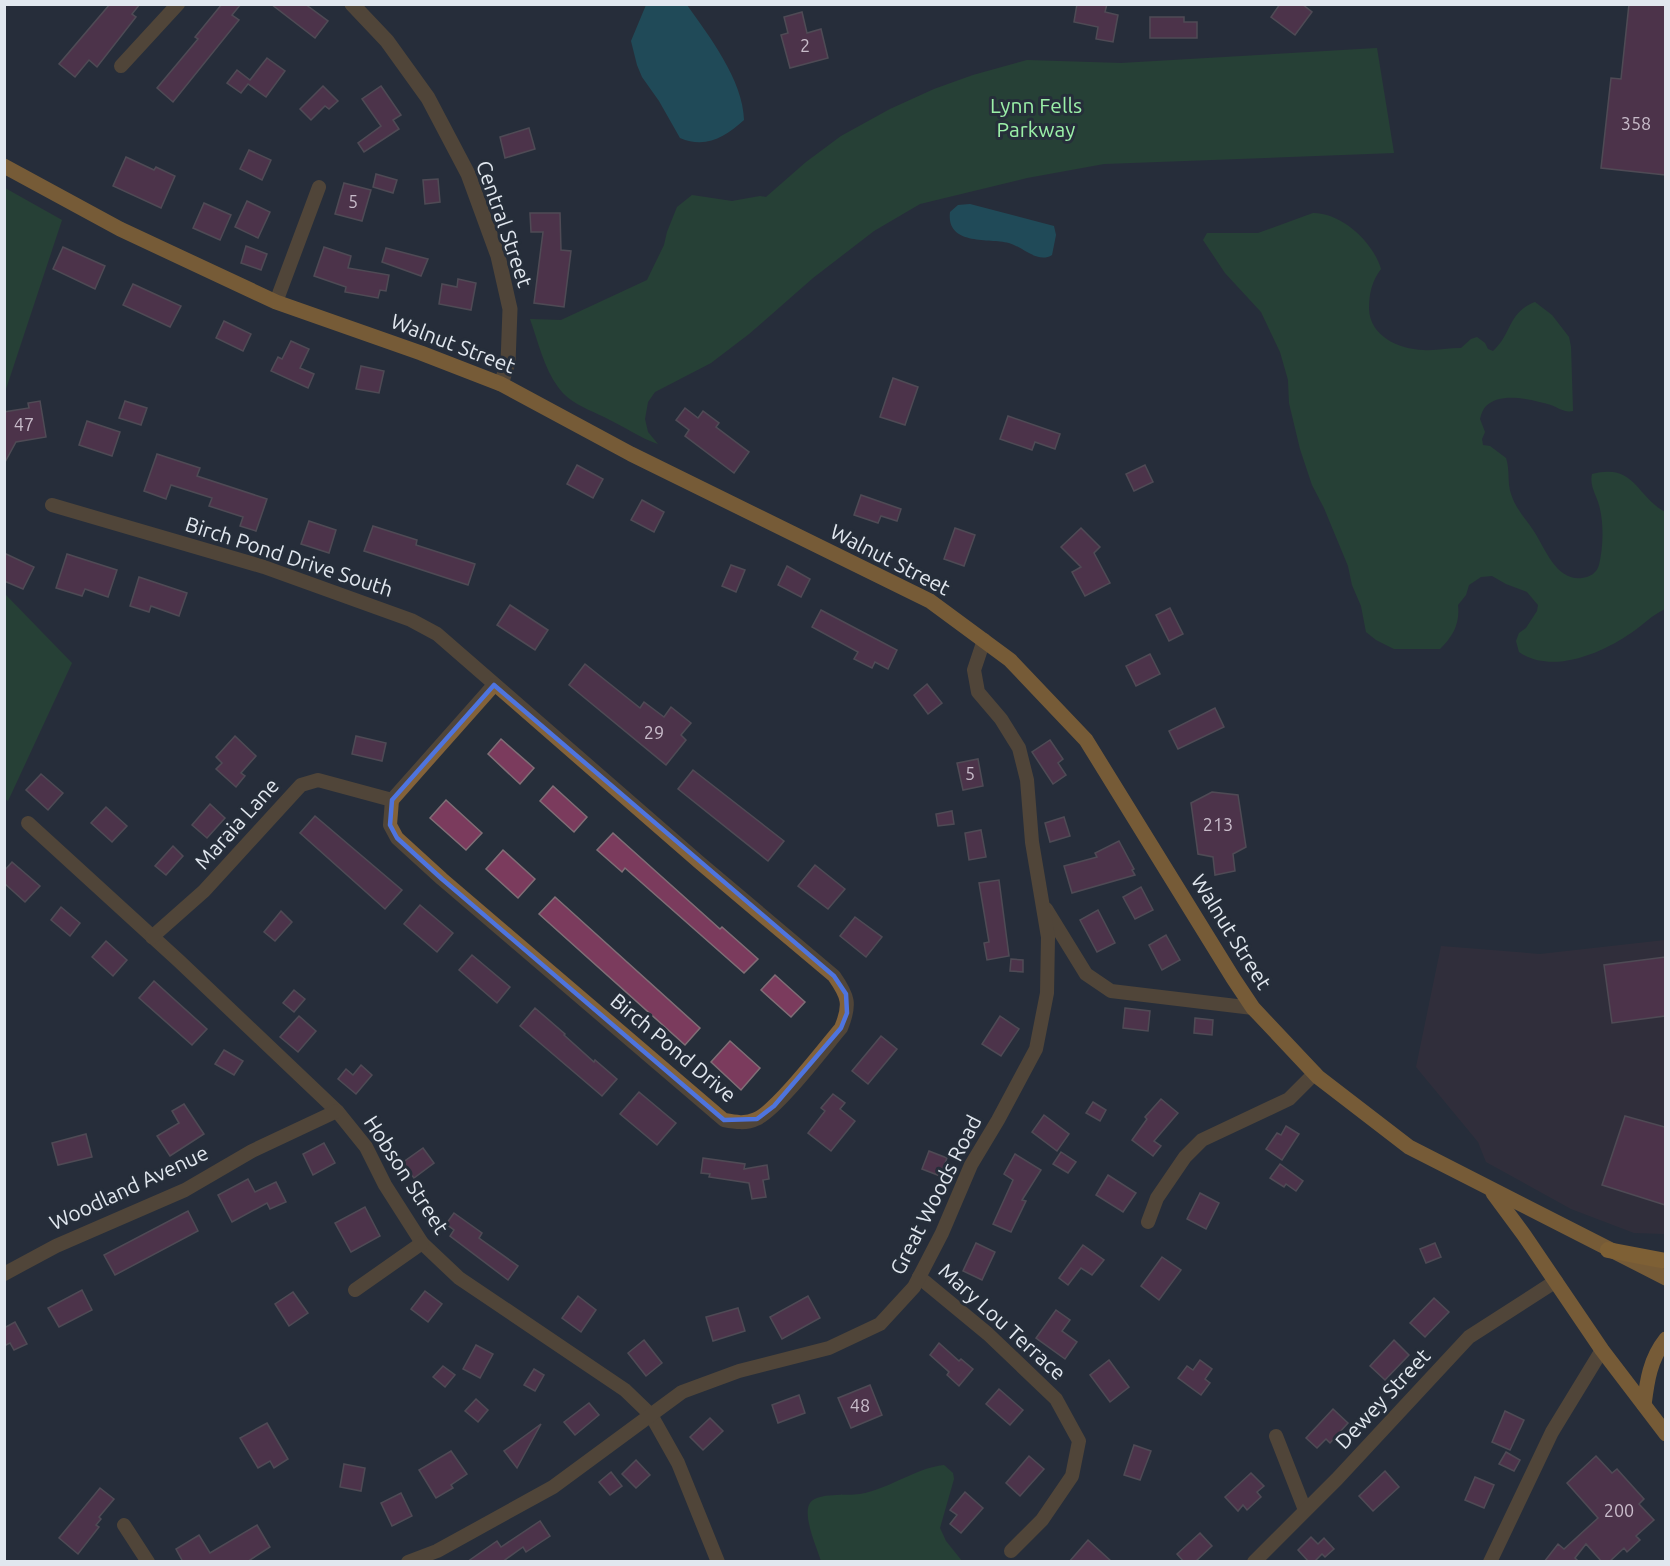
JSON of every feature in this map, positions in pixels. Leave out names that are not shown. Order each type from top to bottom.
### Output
[{"type":"highway","points":[[1608,1250],[1665,1261]]},
{"type":"main road","name":"Walnut Street","points":[[4,166],[120,229],[276,302],[501,384],[631,454],[930,601],[1010,660],[1086,740],[1253,1008],[1315,1073],[1409,1147],[1665,1278]]},
{"type":"main road","points":[[1491,1190],[1602,1350],[1665,1434]]},
{"type":"main road","points":[[1644,1405],[1650,1368],[1665,1339]]},
{"type":"street","points":[[121,66],[178,4]]},
{"type":"street","name":"Central Street","points":[[352,4],[387,41],[428,98],[468,174],[498,256],[510,309],[508,363],[501,384]]},
{"type":"street","points":[[276,302],[319,187]]},
{"type":"street","name":"Birch Pond Drive South","points":[[52,505],[264,567],[411,621],[437,634],[494,685]]},
{"type":"street","name":"Great Woods Road","points":[[408,1562],[437,1551],[554,1487],[682,1392],[739,1371],[829,1348],[880,1324],[914,1287],[942,1233],[971,1165],[1036,1049],[1047,993],[1048,937],[1032,842],[1027,780],[1019,748],[1001,719],[978,692],[974,670],[984,640]]},
{"type":"street","points":[[392,800],[494,685]]},
{"type":"street","name":"Birch Pond Drive","points":[[392,800],[390,825],[397,838],[451,887],[724,1120],[740,1123],[757,1119],[774,1106],[841,1028],[847,1013],[846,994],[834,976],[494,685]]},
{"type":"street","name":"Maraia Lane","points":[[152,937],[204,891],[301,785],[318,780],[392,800]]},
{"type":"street","name":"Hobson Street","points":[[28,823],[337,1111],[366,1147],[385,1185],[422,1243],[459,1278],[625,1390],[651,1415],[678,1463],[718,1562]]},
{"type":"street","points":[[1042,902],[1086,974],[1111,991],[1253,1008]]},
{"type":"street","points":[[1148,1222],[1157,1198],[1185,1157],[1202,1140],[1289,1099],[1315,1073]]},
{"type":"street","name":"Woodland Avenue","points":[[4,1274],[56,1246],[185,1190],[252,1151],[337,1111]]},
{"type":"street","points":[[355,1290],[422,1243]]},
{"type":"street","name":"Mary Lou Terrace","points":[[920,1277],[988,1334],[1056,1399],[1078,1441],[1072,1476],[1042,1520],[1011,1551]]},
{"type":"street","name":"Dewey Street","points":[[1260,1559],[1469,1337],[1556,1281]]},
{"type":"street","points":[[1490,1562],[1552,1432],[1602,1350]]},
{"type":"street","points":[[1276,1436],[1305,1510]]},
{"type":"street","points":[[124,1525],[148,1562]]},
{"type":"highlighted area","points":[[494,685],[834,976],[846,994],[847,1013],[841,1028],[774,1106],[757,1119],[724,1120],[442,879],[397,838],[390,825],[392,800]]},
{"type":"shaded area","points":[[1665,940],[1665,1234],[1634,1233],[1571,1209],[1486,1162],[1478,1142],[1416,1067],[1441,946],[1540,954]]},
{"type":"green space","name":"Lynn Fells Parkway","points":[[1377,48],[1394,153],[1104,164],[1027,178],[920,204],[874,231],[813,278],[749,334],[711,363],[655,392],[648,402],[645,419],[648,432],[658,444],[568,398],[553,380],[542,354],[530,319],[561,320],[647,280],[664,245],[677,207],[692,195],[732,201],[766,197],[806,162],[841,136],[890,109],[934,89],[1027,60],[1121,63]]},
{"type":"green space","points":[[5,188],[62,220],[5,392]]},
{"type":"green space","points":[[1313,213],[1324,214],[1345,224],[1364,239],[1371,249],[1381,269],[1370,292],[1371,318],[1380,334],[1395,344],[1423,350],[1461,348],[1477,337],[1493,351],[1504,338],[1515,317],[1526,306],[1535,302],[1552,315],[1569,337],[1573,411],[1565,411],[1526,399],[1508,398],[1492,401],[1484,409],[1480,419],[1485,432],[1482,439],[1483,445],[1490,446],[1506,458],[1513,500],[1553,563],[1559,570],[1573,578],[1593,574],[1598,568],[1600,559],[1602,523],[1592,474],[1617,473],[1633,482],[1665,512],[1665,609],[1606,648],[1576,659],[1546,662],[1532,659],[1519,652],[1516,641],[1519,633],[1526,628],[1537,611],[1538,605],[1527,592],[1492,576],[1481,577],[1469,585],[1466,595],[1458,605],[1455,629],[1440,649],[1394,649],[1366,632],[1361,606],[1352,585],[1348,566],[1312,485],[1300,449],[1289,403],[1288,380],[1280,352],[1261,312],[1225,273],[1203,240],[1207,233],[1258,233]]},
{"type":"green space","points":[[5,594],[72,663],[8,801],[4,798]]},
{"type":"green space","points":[[944,1465],[953,1473],[954,1479],[940,1528],[946,1541],[962,1561],[821,1561],[811,1532],[808,1515],[810,1503],[819,1497],[871,1491],[923,1470]]},
{"type":"water","points":[[646,5],[687,5],[714,44],[731,74],[742,105],[744,120],[730,132],[707,142],[680,138],[637,65],[631,41]]},
{"type":"water","points":[[970,204],[1054,226],[1056,235],[1052,255],[1036,256],[1009,243],[980,240],[961,235],[951,223],[950,212],[958,205]]},
{"type":"building","points":[[110,4],[140,4],[132,14],[136,17],[97,67],[89,60],[75,77],[59,64]]},
{"type":"building","points":[[222,4],[241,4],[232,15],[239,20],[173,102],[157,88],[198,39],[195,37]]},
{"type":"building","points":[[271,4],[305,4],[328,21],[315,38]]},
{"type":"building","points":[[1077,4],[1107,4],[1105,12],[1118,15],[1113,42],[1096,39],[1098,27],[1074,22]]},
{"type":"building","points":[[1280,4],[1302,4],[1312,12],[1295,35],[1271,17]]},
{"type":"building","points":[[1629,4],[1665,4],[1665,175],[1601,168],[1611,78],[1621,79]]},
{"type":"building","points":[[802,12],[807,33],[821,29],[828,58],[790,68],[781,35],[788,33],[784,17]]},
{"type":"building","points":[[1150,17],[1184,17],[1184,22],[1197,22],[1197,38],[1150,38]]},
{"type":"building","points":[[267,58],[285,71],[266,97],[248,84],[241,93],[227,83],[237,70],[250,80]]},
{"type":"building","points":[[323,86],[338,101],[329,109],[325,106],[311,120],[300,109]]},
{"type":"building","points":[[381,86],[401,115],[393,120],[399,129],[364,152],[358,143],[381,126],[362,99]]},
{"type":"building","points":[[529,128],[535,149],[505,158],[500,137]]},
{"type":"building","points":[[249,150],[271,160],[262,180],[240,169]]},
{"type":"building","points":[[126,157],[154,170],[156,167],[175,176],[161,208],[113,186]]},
{"type":"building","points":[[376,174],[397,180],[393,193],[373,187]]},
{"type":"building","points":[[438,179],[440,202],[425,204],[423,180]]},
{"type":"building","points":[[344,183],[371,190],[362,221],[335,214]]},
{"type":"building","points":[[247,201],[270,212],[258,238],[235,227]]},
{"type":"building","points":[[204,203],[231,215],[220,240],[193,228]]},
{"type":"building","points":[[530,213],[560,213],[561,250],[571,251],[564,307],[534,303],[543,232],[531,232]]},
{"type":"building","points":[[246,246],[267,254],[261,270],[241,263]]},
{"type":"building","points":[[63,247],[105,266],[95,289],[53,269]]},
{"type":"building","points":[[324,247],[351,256],[348,268],[389,275],[386,291],[380,290],[378,298],[345,292],[346,287],[314,276]]},
{"type":"building","points":[[386,248],[428,259],[421,276],[382,262]]},
{"type":"building","points":[[458,279],[476,283],[471,310],[439,304],[442,284],[457,287]]},
{"type":"building","points":[[133,284],[181,306],[170,327],[123,305]]},
{"type":"building","points":[[224,321],[251,334],[243,351],[216,338]]},
{"type":"building","points":[[291,341],[309,349],[300,368],[314,374],[308,388],[271,371],[278,357],[282,359]]},
{"type":"building","points":[[361,366],[384,371],[379,393],[356,389]]},
{"type":"building","points":[[893,378],[918,387],[905,425],[880,417]]},
{"type":"building","points":[[40,401],[46,437],[16,442],[4,464],[4,412],[29,408],[28,403]]},
{"type":"building","points":[[125,401],[147,408],[141,425],[119,418]]},
{"type":"building","points":[[685,408],[698,418],[703,411],[719,423],[716,427],[749,452],[734,473],[685,436],[689,430],[676,420]]},
{"type":"building","points":[[1008,416],[1060,434],[1055,449],[1035,442],[1032,450],[1000,439]]},
{"type":"building","points":[[87,421],[120,432],[112,456],[79,445]]},
{"type":"building","points":[[157,454],[200,468],[197,476],[267,499],[256,531],[240,526],[243,517],[209,506],[212,498],[171,485],[166,499],[144,491]]},
{"type":"building","points":[[577,465],[603,479],[593,498],[567,484]]},
{"type":"building","points":[[1145,465],[1153,482],[1134,491],[1126,474]]},
{"type":"building","points":[[861,495],[901,509],[897,521],[881,516],[878,523],[854,515]]},
{"type":"building","points":[[642,500],[664,512],[654,532],[631,520]]},
{"type":"building","points":[[309,521],[336,530],[329,553],[301,544]]},
{"type":"building","points":[[373,526],[417,540],[416,545],[475,564],[468,585],[364,551]]},
{"type":"building","points":[[955,528],[975,535],[964,566],[944,559]]},
{"type":"building","points":[[1081,528],[1100,547],[1094,553],[1110,583],[1085,596],[1072,572],[1081,567],[1061,547]]},
{"type":"building","points":[[4,553],[34,567],[23,589],[4,581]]},
{"type":"building","points":[[67,554],[117,570],[108,597],[85,589],[82,596],[56,588]]},
{"type":"building","points":[[731,565],[745,570],[736,592],[722,586]]},
{"type":"building","points":[[787,566],[810,579],[801,597],[778,585]]},
{"type":"building","points":[[139,577],[187,593],[179,616],[151,606],[149,612],[130,606]]},
{"type":"building","points":[[510,605],[548,630],[535,650],[497,625]]},
{"type":"building","points":[[1170,608],[1183,634],[1169,641],[1156,615]]},
{"type":"building","points":[[821,610],[897,650],[888,669],[875,662],[872,668],[854,659],[858,652],[812,627]]},
{"type":"building","points":[[1150,654],[1160,674],[1136,686],[1126,666]]},
{"type":"building","points":[[585,664],[640,708],[644,702],[664,717],[671,707],[691,723],[681,735],[686,740],[666,765],[569,685]]},
{"type":"building","points":[[927,684],[942,703],[928,714],[914,695]]},
{"type":"building","points":[[1215,708],[1224,727],[1178,749],[1169,731]]},
{"type":"building","points":[[235,736],[256,756],[241,773],[245,776],[236,787],[216,769],[222,763],[216,757]]},
{"type":"building","points":[[356,736],[386,743],[382,761],[352,754]]},
{"type":"building","points":[[501,739],[534,768],[520,784],[488,754]]},
{"type":"building","points":[[1050,740],[1063,759],[1058,763],[1066,775],[1053,784],[1032,752]]},
{"type":"building","points":[[978,759],[983,786],[963,790],[957,763]]},
{"type":"building","points":[[693,770],[784,841],[768,861],[678,789]]},
{"type":"building","points":[[41,774],[63,793],[48,810],[26,790]]},
{"type":"building","points":[[553,786],[587,817],[574,832],[540,801]]},
{"type":"building","points":[[1212,792],[1238,795],[1246,847],[1233,854],[1235,871],[1215,875],[1213,857],[1198,854],[1191,803]]},
{"type":"building","points":[[446,800],[482,833],[466,850],[430,818]]},
{"type":"building","points":[[210,804],[225,818],[207,838],[192,825]]},
{"type":"building","points":[[106,807],[127,826],[112,842],[91,823]]},
{"type":"building","points":[[952,811],[954,824],[938,826],[936,814]]},
{"type":"building","points":[[315,816],[402,890],[385,909],[300,833]]},
{"type":"building","points":[[1064,817],[1070,836],[1050,842],[1045,823]]},
{"type":"building","points":[[981,830],[986,857],[969,860],[965,833]]},
{"type":"building","points":[[613,833],[720,929],[722,927],[758,959],[744,973],[625,868],[622,872],[597,850]]},
{"type":"building","points":[[1119,841],[1135,875],[1072,893],[1064,866],[1097,857],[1095,853]]},
{"type":"building","points":[[173,846],[183,856],[166,875],[155,866]]},
{"type":"building","points":[[503,850],[535,879],[518,898],[486,869]]},
{"type":"building","points":[[12,862],[40,886],[25,902],[4,883],[4,871]]},
{"type":"building","points":[[815,865],[845,889],[828,909],[798,886]]},
{"type":"building","points":[[999,880],[1009,956],[987,960],[984,943],[989,942],[979,883]]},
{"type":"building","points":[[1141,887],[1153,910],[1135,919],[1123,897]]},
{"type":"building","points":[[555,897],[700,1028],[685,1045],[539,914]]},
{"type":"building","points":[[420,905],[453,933],[437,952],[404,924]]},
{"type":"building","points":[[61,907],[80,923],[70,936],[51,920]]},
{"type":"building","points":[[1098,910],[1115,943],[1097,952],[1080,920]]},
{"type":"building","points":[[281,911],[292,922],[275,941],[264,932]]},
{"type":"building","points":[[855,917],[882,937],[866,957],[840,936]]},
{"type":"building","points":[[1166,935],[1180,960],[1162,970],[1149,945]]},
{"type":"building","points":[[106,941],[127,960],[113,976],[92,957]]},
{"type":"building","points":[[472,955],[510,987],[497,1003],[459,970]]},
{"type":"building","points":[[1665,957],[1665,1016],[1612,1023],[1604,965]]},
{"type":"building","points":[[1011,959],[1023,960],[1023,972],[1010,971]]},
{"type":"building","points":[[775,975],[805,1002],[791,1017],[761,990]]},
{"type":"building","points":[[154,981],[207,1029],[192,1045],[139,998]]},
{"type":"building","points":[[294,990],[305,999],[294,1012],[283,1003]]},
{"type":"building","points":[[535,1008],[594,1062],[595,1060],[617,1079],[602,1096],[520,1026]]},
{"type":"building","points":[[1125,1008],[1150,1011],[1148,1031],[1123,1028]]},
{"type":"building","points":[[299,1016],[316,1031],[298,1052],[280,1037]]},
{"type":"building","points":[[1000,1016],[1019,1029],[1001,1056],[982,1044]]},
{"type":"building","points":[[1195,1018],[1213,1020],[1212,1035],[1194,1033]]},
{"type":"building","points":[[881,1036],[897,1049],[868,1084],[852,1071]]},
{"type":"building","points":[[730,1041],[760,1068],[741,1090],[711,1062]]},
{"type":"building","points":[[224,1050],[243,1061],[234,1075],[215,1064]]},
{"type":"building","points":[[361,1065],[372,1075],[356,1094],[338,1079],[346,1069],[353,1075]]},
{"type":"building","points":[[639,1092],[676,1123],[657,1145],[620,1114]]},
{"type":"building","points":[[833,1094],[845,1103],[840,1109],[855,1121],[831,1151],[808,1133],[825,1111],[821,1108]]},
{"type":"building","points":[[1161,1099],[1178,1113],[1154,1141],[1161,1146],[1153,1156],[1132,1140],[1147,1119],[1145,1117]]},
{"type":"building","points":[[1093,1102],[1106,1110],[1100,1121],[1086,1113]]},
{"type":"building","points":[[184,1104],[204,1134],[170,1156],[157,1136],[179,1123],[172,1111]]},
{"type":"building","points":[[1044,1115],[1069,1134],[1057,1151],[1032,1132]]},
{"type":"building","points":[[1625,1116],[1665,1127],[1665,1205],[1602,1185]]},
{"type":"building","points":[[1286,1126],[1299,1134],[1282,1160],[1266,1149],[1277,1133],[1281,1135]]},
{"type":"building","points":[[86,1134],[92,1157],[58,1165],[52,1143]]},
{"type":"building","points":[[324,1143],[335,1163],[313,1175],[303,1154]]},
{"type":"building","points":[[423,1148],[434,1163],[414,1178],[402,1163]]},
{"type":"building","points":[[929,1151],[947,1158],[940,1176],[922,1169]]},
{"type":"building","points":[[1061,1152],[1076,1162],[1068,1173],[1053,1164]]},
{"type":"building","points":[[1015,1154],[1041,1170],[1022,1200],[1026,1201],[1011,1232],[993,1224],[1013,1180],[1004,1174]]},
{"type":"building","points":[[703,1158],[745,1164],[744,1169],[767,1165],[769,1179],[763,1180],[766,1197],[752,1199],[749,1183],[709,1177],[710,1174],[701,1173]]},
{"type":"building","points":[[1280,1164],[1303,1181],[1296,1191],[1270,1178]]},
{"type":"building","points":[[1108,1175],[1136,1193],[1123,1212],[1096,1195]]},
{"type":"building","points":[[248,1179],[255,1192],[276,1182],[286,1202],[270,1209],[267,1203],[232,1222],[218,1195]]},
{"type":"building","points":[[1200,1193],[1219,1203],[1206,1229],[1187,1219]]},
{"type":"building","points":[[365,1207],[380,1236],[351,1252],[335,1223]]},
{"type":"building","points":[[188,1211],[198,1231],[115,1275],[104,1255]]},
{"type":"building","points":[[454,1213],[482,1233],[479,1238],[518,1266],[508,1280],[450,1236],[454,1230],[446,1224]]},
{"type":"building","points":[[976,1243],[995,1252],[982,1280],[963,1271]]},
{"type":"building","points":[[1435,1243],[1441,1257],[1426,1263],[1420,1249]]},
{"type":"building","points":[[1083,1245],[1104,1260],[1092,1275],[1081,1268],[1068,1285],[1059,1278]]},
{"type":"building","points":[[1162,1257],[1181,1270],[1159,1300],[1141,1286]]},
{"type":"building","points":[[82,1290],[92,1310],[59,1327],[48,1308]]},
{"type":"building","points":[[425,1291],[442,1304],[428,1322],[411,1309]]},
{"type":"building","points":[[293,1292],[308,1313],[289,1326],[275,1304]]},
{"type":"building","points":[[578,1296],[596,1310],[581,1332],[562,1318]]},
{"type":"building","points":[[808,1296],[820,1318],[782,1339],[770,1317]]},
{"type":"building","points":[[1434,1298],[1449,1312],[1425,1337],[1410,1323]]},
{"type":"building","points":[[738,1308],[745,1331],[713,1341],[706,1317]]},
{"type":"building","points":[[1056,1310],[1070,1320],[1062,1331],[1077,1342],[1065,1359],[1036,1338]]},
{"type":"building","points":[[15,1322],[27,1344],[14,1350],[10,1343],[4,1346],[4,1328]]},
{"type":"building","points":[[644,1340],[662,1363],[646,1376],[628,1353]]},
{"type":"building","points":[[1394,1340],[1409,1355],[1385,1380],[1370,1366]]},
{"type":"building","points":[[939,1343],[959,1361],[961,1359],[973,1369],[959,1386],[947,1375],[949,1372],[930,1355]]},
{"type":"building","points":[[476,1345],[493,1354],[480,1378],[463,1369]]},
{"type":"building","points":[[1109,1360],[1129,1387],[1110,1402],[1090,1375]]},
{"type":"building","points":[[1200,1360],[1212,1369],[1205,1379],[1210,1383],[1201,1395],[1178,1378],[1187,1366],[1193,1370]]},
{"type":"building","points":[[443,1366],[455,1375],[445,1387],[433,1377]]},
{"type":"building","points":[[534,1369],[544,1375],[535,1391],[524,1385]]},
{"type":"building","points":[[870,1385],[882,1415],[851,1428],[838,1398]]},
{"type":"building","points":[[999,1389],[1023,1410],[1010,1425],[986,1404]]},
{"type":"building","points":[[799,1395],[805,1413],[778,1423],[772,1405]]},
{"type":"building","points":[[476,1399],[488,1410],[478,1422],[465,1411]]},
{"type":"building","points":[[589,1403],[599,1415],[575,1435],[564,1422]]},
{"type":"building","points":[[1333,1409],[1348,1423],[1330,1443],[1326,1439],[1317,1448],[1306,1438]]},
{"type":"building","points":[[1505,1411],[1524,1420],[1510,1450],[1492,1442]]},
{"type":"building","points":[[710,1418],[723,1431],[703,1450],[690,1437]]},
{"type":"building","points":[[267,1423],[288,1459],[274,1468],[270,1461],[258,1468],[240,1438]]},
{"type":"building","points":[[541,1424],[517,1468],[504,1451]]},
{"type":"building","points":[[1134,1445],[1151,1451],[1140,1480],[1124,1475]]},
{"type":"building","points":[[451,1451],[467,1474],[451,1485],[453,1488],[436,1498],[419,1470]]},
{"type":"building","points":[[1506,1452],[1520,1460],[1514,1471],[1499,1464]]},
{"type":"building","points":[[1029,1456],[1044,1469],[1020,1496],[1006,1483]]},
{"type":"building","points":[[1596,1456],[1612,1473],[1617,1469],[1644,1499],[1639,1504],[1654,1520],[1636,1536],[1640,1540],[1627,1552],[1624,1548],[1609,1562],[1602,1562],[1586,1544],[1575,1558],[1579,1562],[1544,1562],[1558,1544],[1564,1549],[1598,1518],[1567,1483]]},
{"type":"building","points":[[636,1460],[650,1475],[636,1488],[622,1474]]},
{"type":"building","points":[[344,1464],[365,1468],[361,1491],[340,1487]]},
{"type":"building","points":[[1385,1471],[1399,1487],[1373,1511],[1359,1496]]},
{"type":"building","points":[[611,1472],[622,1486],[610,1495],[599,1482]]},
{"type":"building","points":[[1251,1473],[1264,1486],[1257,1492],[1261,1497],[1247,1510],[1243,1505],[1238,1511],[1225,1497]]},
{"type":"building","points":[[1475,1477],[1494,1485],[1484,1508],[1465,1500]]},
{"type":"building","points":[[100,1488],[114,1499],[99,1517],[101,1519],[96,1525],[99,1527],[78,1554],[59,1538]]},
{"type":"building","points":[[965,1492],[983,1508],[961,1533],[950,1524],[957,1515],[950,1510]]},
{"type":"building","points":[[401,1493],[412,1516],[392,1526],[381,1503]]},
{"type":"building","points":[[540,1521],[550,1536],[526,1552],[523,1547],[502,1562],[467,1562],[497,1541],[501,1547]]},
{"type":"building","points":[[257,1525],[270,1547],[247,1562],[183,1562],[176,1549],[199,1535],[210,1553]]},
{"type":"building","points":[[1200,1533],[1212,1546],[1195,1562],[1184,1562],[1177,1554]]},
{"type":"building","points":[[1311,1537],[1318,1544],[1324,1538],[1334,1549],[1325,1557],[1322,1554],[1314,1562],[1309,1562],[1298,1550]]},
{"type":"building","points":[[1088,1540],[1112,1562],[1069,1562]]}]
